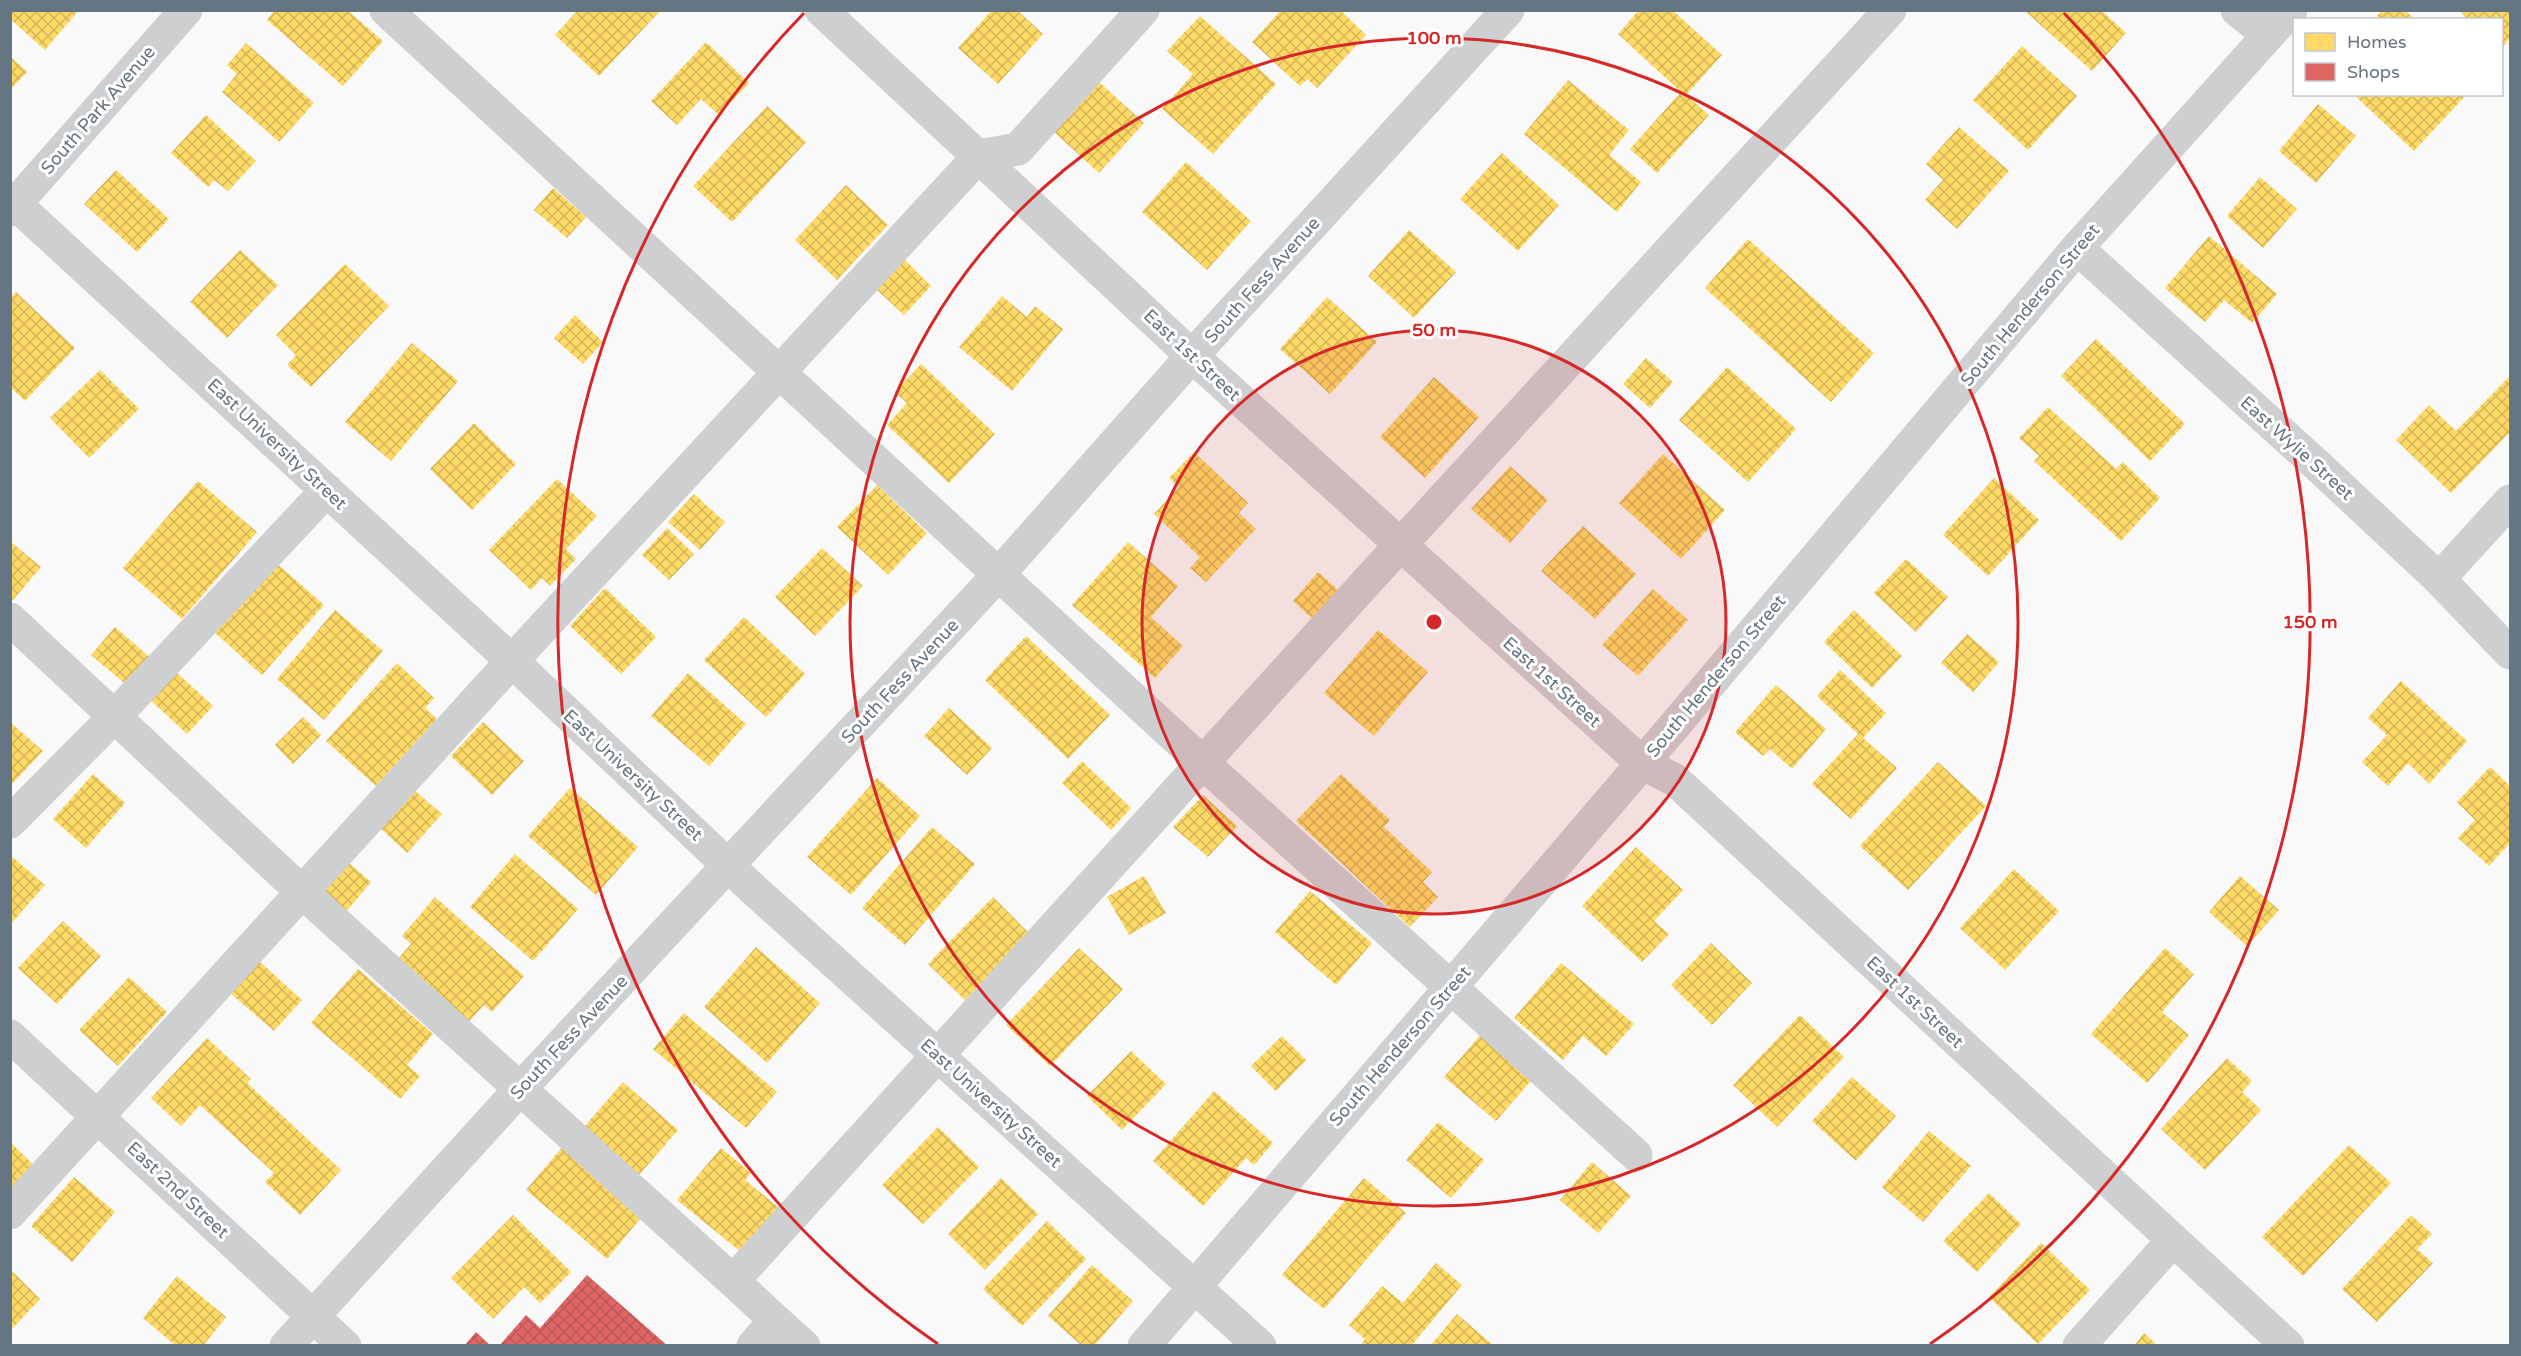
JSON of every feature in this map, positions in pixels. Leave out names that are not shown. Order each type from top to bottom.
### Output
[{"type":"street","name":"South Park Avenue","points":[[12,204],[186,10]]},
{"type":"street","points":[[386,10],[1202,762],[1636,1155]]},
{"type":"street","name":"East 1st Street","points":[[821,10],[1192,356],[1400,546],[1642,763],[1674,780],[2288,1346]]},
{"type":"street","points":[[10,1213],[512,661],[980,156],[1018,149],[1143,10]]},
{"type":"street","name":"South Fess Avenue","points":[[286,1346],[520,1089],[730,866],[998,575],[1192,356],[1508,10]]},
{"type":"street","points":[[733,1281],[1202,762],[1890,10]]},
{"type":"street","points":[[2237,10],[2268,35]]},
{"type":"street","name":"South Henderson Street","points":[[1144,1346],[1642,763],[2077,248],[2291,10]]},
{"type":"street","name":"East University Street","points":[[12,204],[512,661],[753,889],[1260,1346]]},
{"type":"street","name":"East Wylie Street","points":[[2077,248],[2317,465],[2439,579],[2511,653]]},
{"type":"street","points":[[10,822],[115,716],[327,490]]},
{"type":"street","points":[[2439,579],[2511,501]]},
{"type":"street","points":[[10,619],[302,892],[804,1346]]},
{"type":"street","name":"East 2nd Street","points":[[10,1036],[345,1346]]},
{"type":"street","points":[[2079,1346],[2173,1240]]},
{"type":"street","points":[[753,1346],[775,1320]]},
{"type":"building: Homes","points":[[10,10],[79,10],[45,50],[10,19]]},
{"type":"building: Homes","points":[[275,10],[347,10],[383,41],[343,86],[267,20]]},
{"type":"building: Homes","points":[[578,10],[661,10],[599,76],[555,35]]},
{"type":"building: Homes","points":[[992,10],[1017,10],[1043,34],[998,84],[958,48]]},
{"type":"building: Homes","points":[[1281,10],[1340,10],[1366,35],[1317,88],[1307,79],[1300,86],[1252,42]]},
{"type":"building: Homes","points":[[1639,10],[1672,10],[1722,55],[1686,95],[1709,115],[1657,173],[1630,149],[1681,92],[1618,34]]},
{"type":"building: Homes","points":[[2024,10],[2101,10],[2126,33],[2092,71]]},
{"type":"building: Homes","points":[[2382,10],[2405,10],[2413,18],[2376,18]]},
{"type":"building: Homes","points":[[2459,10],[2510,10],[2510,38],[2503,47],[2503,18],[2466,18]]},
{"type":"building: Homes","points":[[1200,16],[1276,84],[1213,154],[1162,109],[1193,74],[1167,51]]},
{"type":"building: Homes","points":[[706,42],[749,83],[719,115],[701,99],[677,125],[651,101]]},
{"type":"building: Homes","points":[[246,43],[314,103],[279,142],[222,92],[237,74],[227,65]]},
{"type":"building: Homes","points":[[2022,46],[2077,96],[2028,150],[1973,100]]},
{"type":"building: Homes","points":[[10,56],[27,72],[10,90]]},
{"type":"building: Homes","points":[[1568,80],[1629,130],[1609,155],[1641,182],[1617,212],[1524,134]]},
{"type":"building: Homes","points":[[1098,81],[1144,123],[1099,173],[1053,131]]},
{"type":"building: Homes","points":[[2355,96],[2465,96],[2414,151]]},
{"type":"building: Homes","points":[[2318,104],[2356,136],[2316,183],[2279,151]]},
{"type":"building: Homes","points":[[767,106],[806,142],[732,222],[693,186]]},
{"type":"building: Homes","points":[[206,115],[256,161],[228,191],[214,180],[208,187],[171,153]]},
{"type":"building: Homes","points":[[1959,127],[2009,171],[1957,229],[1925,200],[1943,180],[1926,164]]},
{"type":"building: Homes","points":[[1502,153],[1559,205],[1518,251],[1460,199]]},
{"type":"building: Homes","points":[[1186,162],[1251,221],[1207,270],[1142,212]]},
{"type":"building: Homes","points":[[116,170],[169,219],[137,252],[84,204]]},
{"type":"building: Homes","points":[[2260,177],[2297,209],[2263,248],[2227,216]]},
{"type":"building: Homes","points":[[846,185],[888,225],[837,280],[795,240]]},
{"type":"building: Homes","points":[[553,188],[586,217],[567,238],[534,210]]},
{"type":"building: Homes","points":[[1409,230],[1456,272],[1414,318],[1368,276]]},
{"type":"building: Homes","points":[[2209,236],[2277,294],[2252,323],[2224,300],[2205,322],[2165,288]]},
{"type":"building: Homes","points":[[1748,239],[1874,353],[1831,402],[1705,288]]},
{"type":"building: Homes","points":[[240,250],[278,285],[227,338],[190,302]]},
{"type":"building: Homes","points":[[903,258],[931,286],[904,315],[875,288]]},
{"type":"building: Homes","points":[[345,264],[389,306],[311,387],[287,365],[296,355],[276,335]]},
{"type":"building: Homes","points":[[16,292],[75,348],[25,401],[10,387],[10,298]]},
{"type":"building: Homes","points":[[1002,296],[1027,317],[1035,306],[1063,329],[1012,391],[959,347]]},
{"type":"building: Homes","points":[[1327,297],[1377,342],[1330,394],[1280,349]]},
{"type":"building: Homes","points":[[575,315],[603,342],[583,364],[554,338]]},
{"type":"building: Homes","points":[[2096,339],[2185,424],[2150,461],[2061,376]]},
{"type":"building: Homes","points":[[412,343],[458,381],[391,461],[345,422]]},
{"type":"building: Homes","points":[[1646,358],[1673,382],[1650,408],[1623,384]]},
{"type":"building: Homes","points":[[921,364],[995,434],[949,483],[887,425],[907,403],[895,392]]},
{"type":"building: Homes","points":[[1727,367],[1796,429],[1748,482],[1679,420]]},
{"type":"building: Homes","points":[[100,370],[139,409],[89,458],[50,418]]},
{"type":"building: Homes","points":[[1434,377],[1479,417],[1425,478],[1380,437]]},
{"type":"building: Homes","points":[[2509,377],[2510,432],[2451,493],[2396,440],[2429,405],[2456,431]]},
{"type":"building: Homes","points":[[2048,407],[2116,469],[2123,462],[2160,498],[2121,541],[2034,461],[2039,456],[2019,438]]},
{"type":"building: Homes","points":[[474,423],[516,464],[472,510],[430,469]]},
{"type":"building: Homes","points":[[1194,452],[1248,503],[1239,513],[1256,529],[1206,582],[1190,568],[1200,557],[1154,514],[1179,487],[1169,478]]},
{"type":"building: Homes","points":[[1663,454],[1725,510],[1681,559],[1619,503]]},
{"type":"building: Homes","points":[[1510,466],[1548,500],[1510,543],[1471,509]]},
{"type":"building: Homes","points":[[1994,478],[2039,520],[1988,576],[1943,535]]},
{"type":"building: Homes","points":[[557,479],[597,516],[566,549],[576,559],[550,586],[542,578],[531,590],[489,550]]},
{"type":"building: Homes","points":[[198,481],[257,532],[182,619],[123,568]]},
{"type":"building: Homes","points":[[877,485],[927,533],[888,575],[837,527]]},
{"type":"building: Homes","points":[[694,494],[725,522],[700,550],[668,522]]},
{"type":"building: Homes","points":[[1583,526],[1636,574],[1595,619],[1541,571]]},
{"type":"building: Homes","points":[[667,528],[694,554],[669,580],[642,555]]},
{"type":"building: Homes","points":[[10,541],[41,567],[13,600],[10,598]]},
{"type":"building: Homes","points":[[1128,542],[1178,586],[1151,617],[1183,646],[1155,678],[1072,605]]},
{"type":"building: Homes","points":[[822,548],[863,586],[815,636],[775,597]]},
{"type":"building: Homes","points":[[1906,559],[1948,597],[1916,632],[1874,593]]},
{"type":"building: Homes","points":[[275,562],[324,605],[262,675],[214,632]]},
{"type":"building: Homes","points":[[1318,572],[1347,598],[1321,627],[1293,601]]},
{"type":"building: Homes","points":[[605,588],[656,637],[621,674],[570,626]]},
{"type":"building: Homes","points":[[1653,589],[1688,620],[1638,676],[1602,645]]},
{"type":"building: Homes","points":[[335,610],[383,651],[324,720],[277,679]]},
{"type":"building: Homes","points":[[1854,610],[1902,656],[1872,688],[1824,642]]},
{"type":"building: Homes","points":[[744,617],[805,674],[766,717],[704,660]]},
{"type":"building: Homes","points":[[115,627],[154,661],[130,688],[91,655]]},
{"type":"building: Homes","points":[[1378,630],[1428,672],[1374,736],[1324,693]]},
{"type":"building: Homes","points":[[1967,634],[1999,662],[1973,692],[1941,663]]},
{"type":"building: Homes","points":[[1026,636],[1110,715],[1068,759],[985,680]]},
{"type":"building: Homes","points":[[397,663],[434,698],[425,708],[437,719],[376,786],[326,741]]},
{"type":"building: Homes","points":[[173,669],[213,706],[187,734],[147,697]]},
{"type":"building: Homes","points":[[1840,670],[1886,713],[1863,738],[1897,768],[1851,819],[1812,784],[1858,734],[1817,696]]},
{"type":"building: Homes","points":[[688,673],[746,724],[709,766],[651,716]]},
{"type":"building: Homes","points":[[2401,681],[2467,741],[2429,784],[2408,763],[2388,786],[2362,762],[2387,735],[2368,718]]},
{"type":"building: Homes","points":[[1776,685],[1826,729],[1792,769],[1770,749],[1763,756],[1735,732]]},
{"type":"building: Homes","points":[[949,708],[992,748],[967,775],[924,736]]},
{"type":"building: Homes","points":[[303,717],[321,735],[293,764],[275,745]]},
{"type":"building: Homes","points":[[10,722],[43,751],[10,786]]},
{"type":"building: Homes","points":[[483,722],[524,761],[492,795],[451,756]]},
{"type":"building: Homes","points":[[1082,761],[1131,808],[1111,830],[1062,783]]},
{"type":"building: Homes","points":[[1938,762],[1986,806],[1908,890],[1860,846]]},
{"type":"building: Homes","points":[[2490,767],[2510,786],[2510,843],[2489,866],[2458,838],[2475,820],[2457,802]]},
{"type":"building: Homes","points":[[93,774],[125,803],[86,848],[53,819]]},
{"type":"building: Homes","points":[[1341,774],[1390,820],[1384,827],[1432,872],[1423,882],[1438,897],[1410,927],[1296,821]]},
{"type":"building: Homes","points":[[877,778],[920,816],[851,895],[807,857]]},
{"type":"building: Homes","points":[[570,788],[638,847],[596,895],[528,836]]},
{"type":"building: Homes","points":[[413,789],[442,814],[407,853],[379,827]]},
{"type":"building: Homes","points":[[1203,795],[1237,826],[1208,857],[1173,827]]},
{"type":"building: Homes","points":[[932,827],[975,864],[905,945],[862,908]]},
{"type":"building: Homes","points":[[1636,847],[1683,890],[1654,921],[1669,934],[1642,962],[1582,906]]},
{"type":"building: Homes","points":[[515,854],[578,909],[533,961],[470,907]]},
{"type":"building: Homes","points":[[10,855],[45,885],[10,925]]},
{"type":"building: Homes","points":[[348,862],[371,882],[345,913],[321,893]]},
{"type":"building: Homes","points":[[2014,869],[2059,911],[2005,970],[1960,928]]},
{"type":"building: Homes","points":[[1144,876],[1166,913],[1129,935],[1107,897]]},
{"type":"building: Homes","points":[[2240,876],[2279,910],[2247,946],[2209,912]]},
{"type":"building: Homes","points":[[1310,891],[1372,943],[1336,985],[1275,932]]},
{"type":"building: Homes","points":[[435,897],[524,976],[492,1012],[484,1005],[466,1025],[395,962],[411,944],[402,936]]},
{"type":"building: Homes","points":[[993,897],[1029,933],[965,1000],[928,964]]},
{"type":"building: Homes","points":[[63,921],[101,956],[57,1004],[18,968]]},
{"type":"building: Homes","points":[[1711,943],[1752,983],[1712,1025],[1671,985]]},
{"type":"building: Homes","points":[[756,947],[820,1003],[767,1063],[704,1007]]},
{"type":"building: Homes","points":[[1079,948],[1123,989],[1050,1066],[1006,1025]]},
{"type":"building: Homes","points":[[2165,948],[2194,974],[2162,1012],[2189,1035],[2147,1083],[2091,1034]]},
{"type":"building: Homes","points":[[259,961],[302,1000],[274,1031],[230,993]]},
{"type":"building: Homes","points":[[1561,963],[1634,1024],[1606,1056],[1583,1036],[1563,1060],[1514,1018]]},
{"type":"building: Homes","points":[[358,969],[433,1034],[407,1065],[420,1076],[400,1099],[311,1023]]},
{"type":"building: Homes","points":[[129,977],[167,1012],[118,1066],[79,1030]]},
{"type":"building: Homes","points":[[684,1013],[777,1092],[746,1128],[653,1049]]},
{"type":"building: Homes","points":[[1800,1015],[1844,1057],[1777,1127],[1733,1085]]},
{"type":"building: Homes","points":[[1484,1031],[1536,1075],[1496,1121],[1444,1077]]},
{"type":"building: Homes","points":[[1282,1036],[1306,1060],[1276,1091],[1251,1066]]},
{"type":"building: Homes","points":[[207,1038],[251,1079],[247,1083],[341,1170],[300,1215],[265,1182],[274,1173],[200,1105],[181,1126],[151,1098]]},
{"type":"building: Homes","points":[[1131,1051],[1166,1084],[1122,1130],[1087,1096]]},
{"type":"building: Homes","points":[[2227,1058],[2252,1081],[2242,1092],[2261,1110],[2205,1170],[2161,1129]]},
{"type":"building: Homes","points":[[1852,1077],[1896,1116],[1856,1161],[1812,1121]]},
{"type":"building: Homes","points":[[623,1082],[678,1130],[639,1175],[584,1127]]},
{"type":"building: Homes","points":[[1214,1091],[1273,1143],[1254,1165],[1246,1158],[1203,1206],[1153,1161]]},
{"type":"building: Homes","points":[[1438,1122],[1484,1160],[1451,1198],[1406,1160]]},
{"type":"building: Homes","points":[[938,1127],[979,1167],[923,1224],[882,1185]]},
{"type":"building: Homes","points":[[1929,1131],[1971,1166],[1923,1222],[1882,1187]]},
{"type":"building: Homes","points":[[10,1142],[37,1168],[10,1196]]},
{"type":"building: Homes","points":[[2349,1145],[2391,1183],[2303,1276],[2262,1237]]},
{"type":"building: Homes","points":[[563,1146],[644,1214],[607,1259],[526,1190]]},
{"type":"building: Homes","points":[[721,1148],[751,1173],[745,1180],[778,1207],[741,1252],[677,1200]]},
{"type":"building: Homes","points":[[1592,1162],[1631,1196],[1598,1233],[1560,1200]]},
{"type":"building: Homes","points":[[74,1177],[115,1212],[72,1262],[31,1226]]},
{"type":"building: Homes","points":[[1001,1178],[1038,1214],[985,1270],[948,1234]]},
{"type":"building: Homes","points":[[1364,1178],[1406,1213],[1324,1309],[1282,1275]]},
{"type":"building: Homes","points":[[1989,1193],[2021,1224],[1977,1272],[1943,1241]]},
{"type":"building: Homes","points":[[513,1215],[571,1272],[540,1303],[524,1287],[493,1319],[451,1278]]},
{"type":"building: Homes","points":[[2411,1215],[2432,1234],[2417,1249],[2433,1263],[2377,1322],[2342,1289]]},
{"type":"building: Homes","points":[[1047,1221],[1086,1259],[1022,1326],[983,1289]]},
{"type":"building: Homes","points":[[2041,1243],[2090,1290],[2038,1344],[1989,1297]]},
{"type":"building: Homes","points":[[1436,1263],[1462,1285],[1411,1346],[1360,1346],[1365,1339],[1349,1325],[1382,1286],[1403,1303]]},
{"type":"building: Homes","points":[[1092,1265],[1133,1301],[1094,1346],[1082,1346],[1048,1316]]},
{"type":"building: Homes","points":[[13,1272],[40,1299],[13,1328],[10,1326],[10,1275]]},
{"type":"building: Homes","points":[[177,1276],[226,1317],[203,1346],[176,1346],[143,1318]]},
{"type":"building: Homes","points":[[1457,1314],[1494,1346],[1430,1346]]},
{"type":"building: Homes","points":[[2144,1333],[2158,1346],[2134,1346]]},
{"type":"building: Shops","points":[[587,1275],[668,1346],[499,1346],[526,1315],[540,1328]]},
{"type":"building: Shops","points":[[476,1332],[491,1346],[464,1346]]}]
